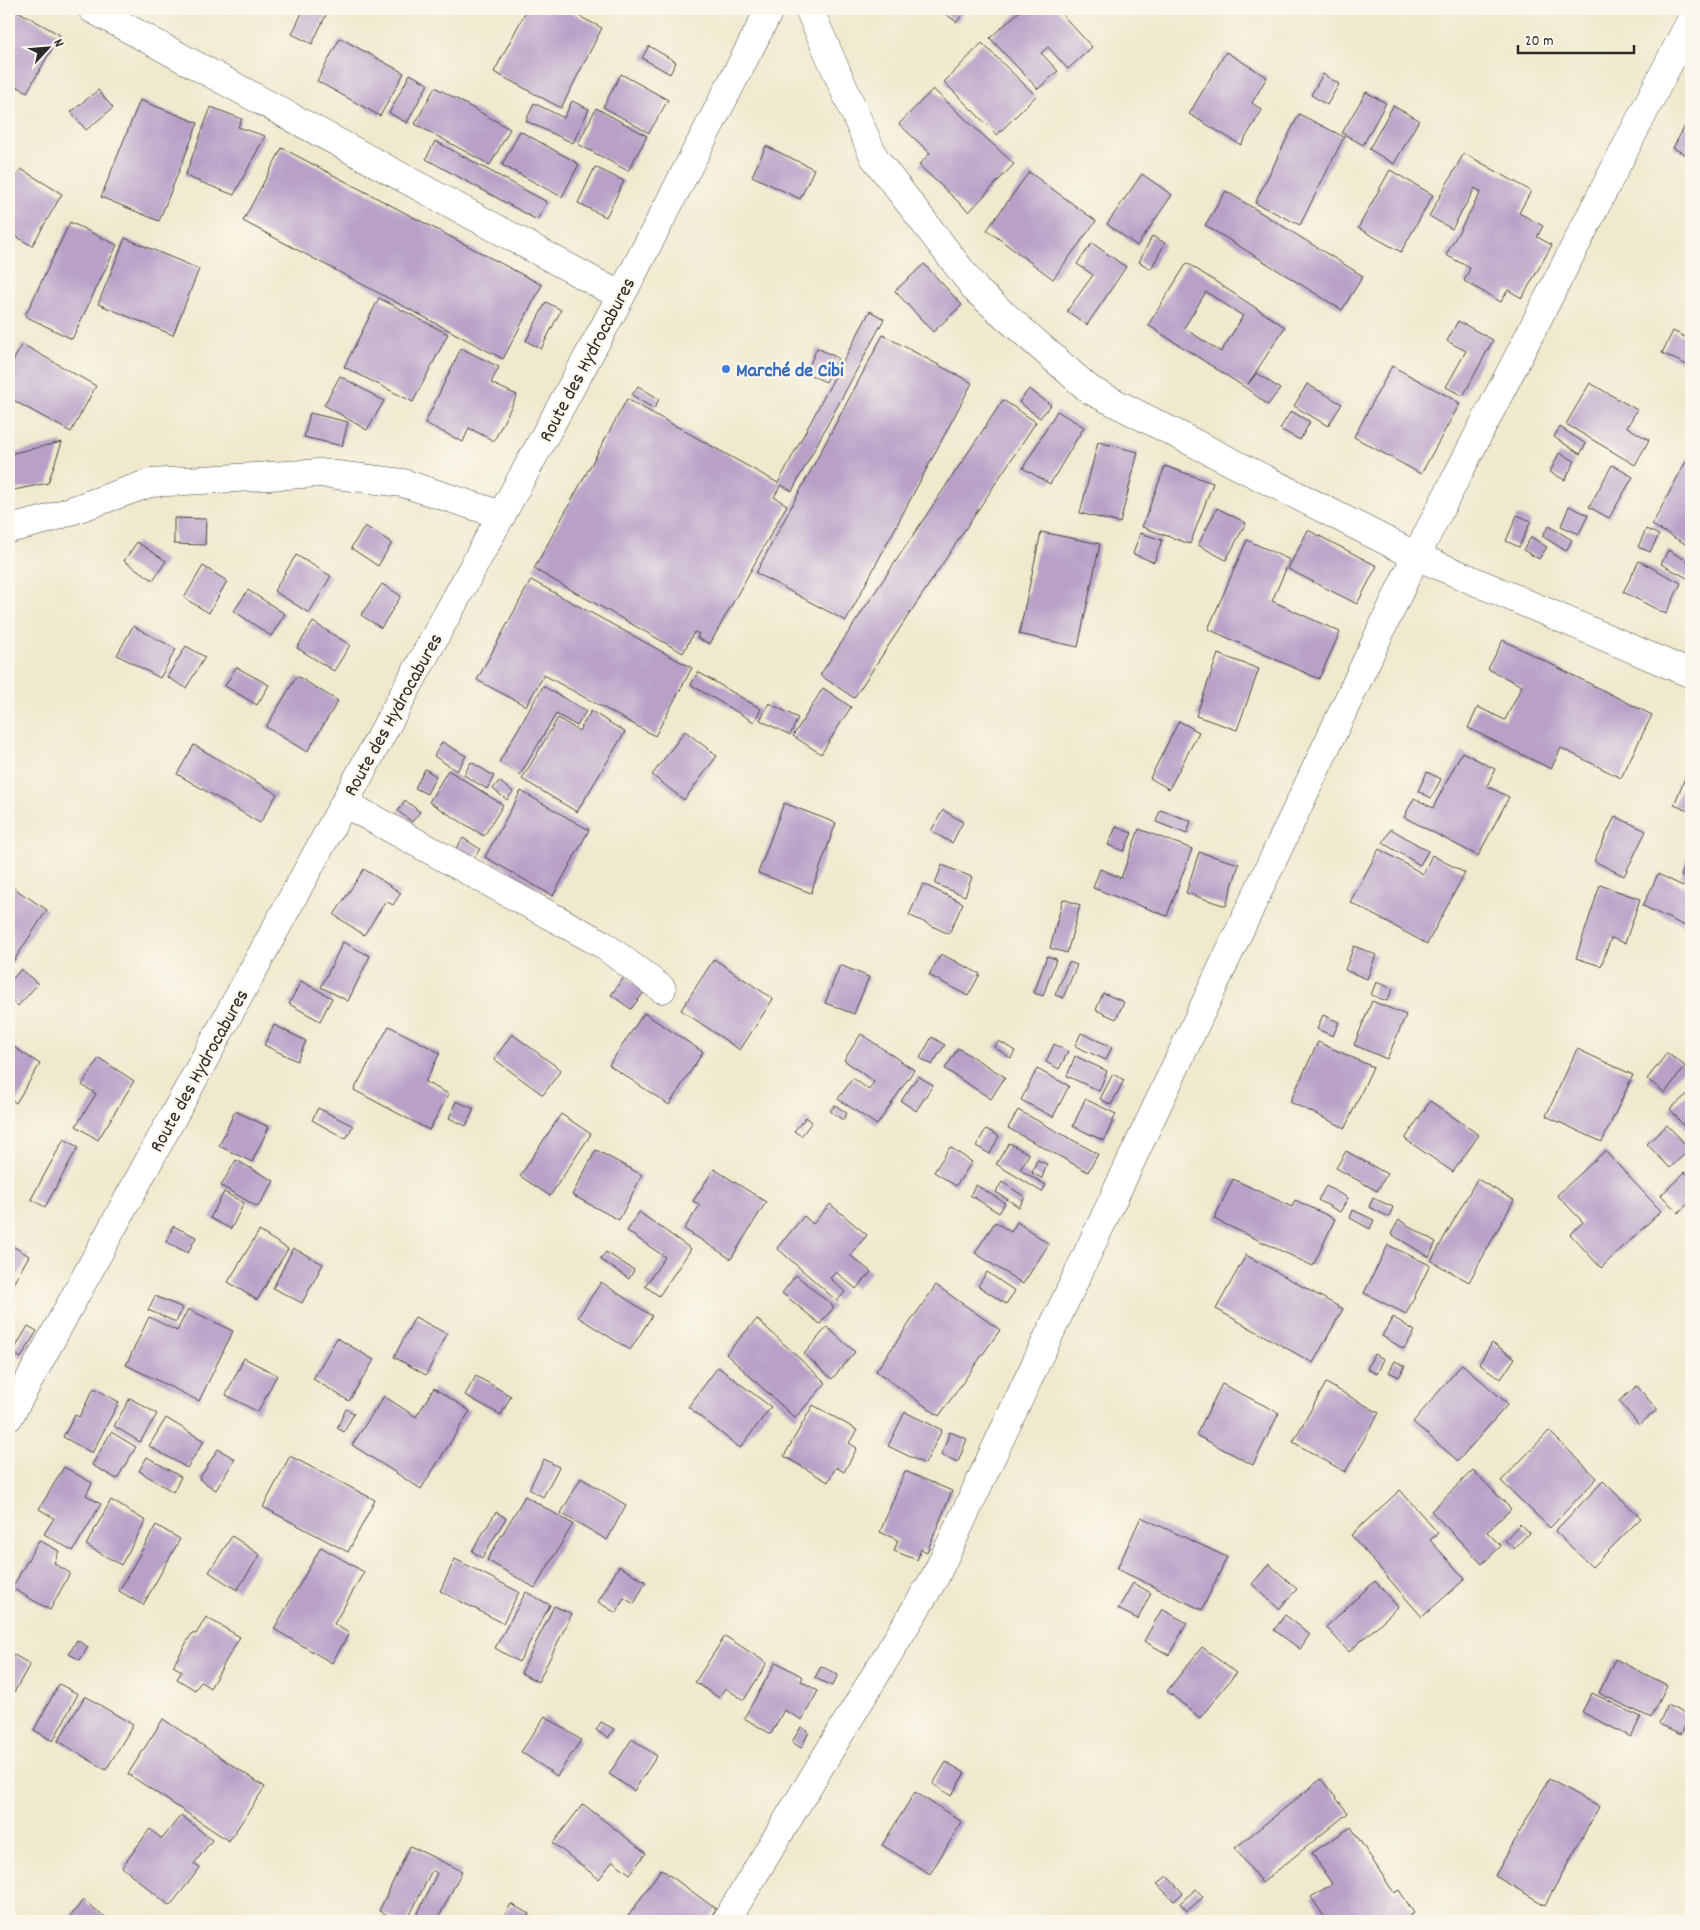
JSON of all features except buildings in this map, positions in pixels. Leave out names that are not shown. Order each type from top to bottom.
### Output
[{"type":"street","points":[[92,9],[621,296]]},
{"type":"street","name":"Route des Hydrocabures","points":[[9,1417],[621,296],[770,9]]},
{"type":"street","points":[[809,9],[874,157],[977,291],[1090,390],[1416,556],[1691,674]]},
{"type":"street","points":[[726,1921],[935,1577],[1416,556],[1691,20]]},
{"type":"street","points":[[9,529],[45,520],[150,483],[320,473],[403,483],[502,515]]},
{"type":"street","points":[[344,802],[602,944],[662,989]]},
{"type":"place","name":"Marché de Cibi","points":[[726,369]]}]
